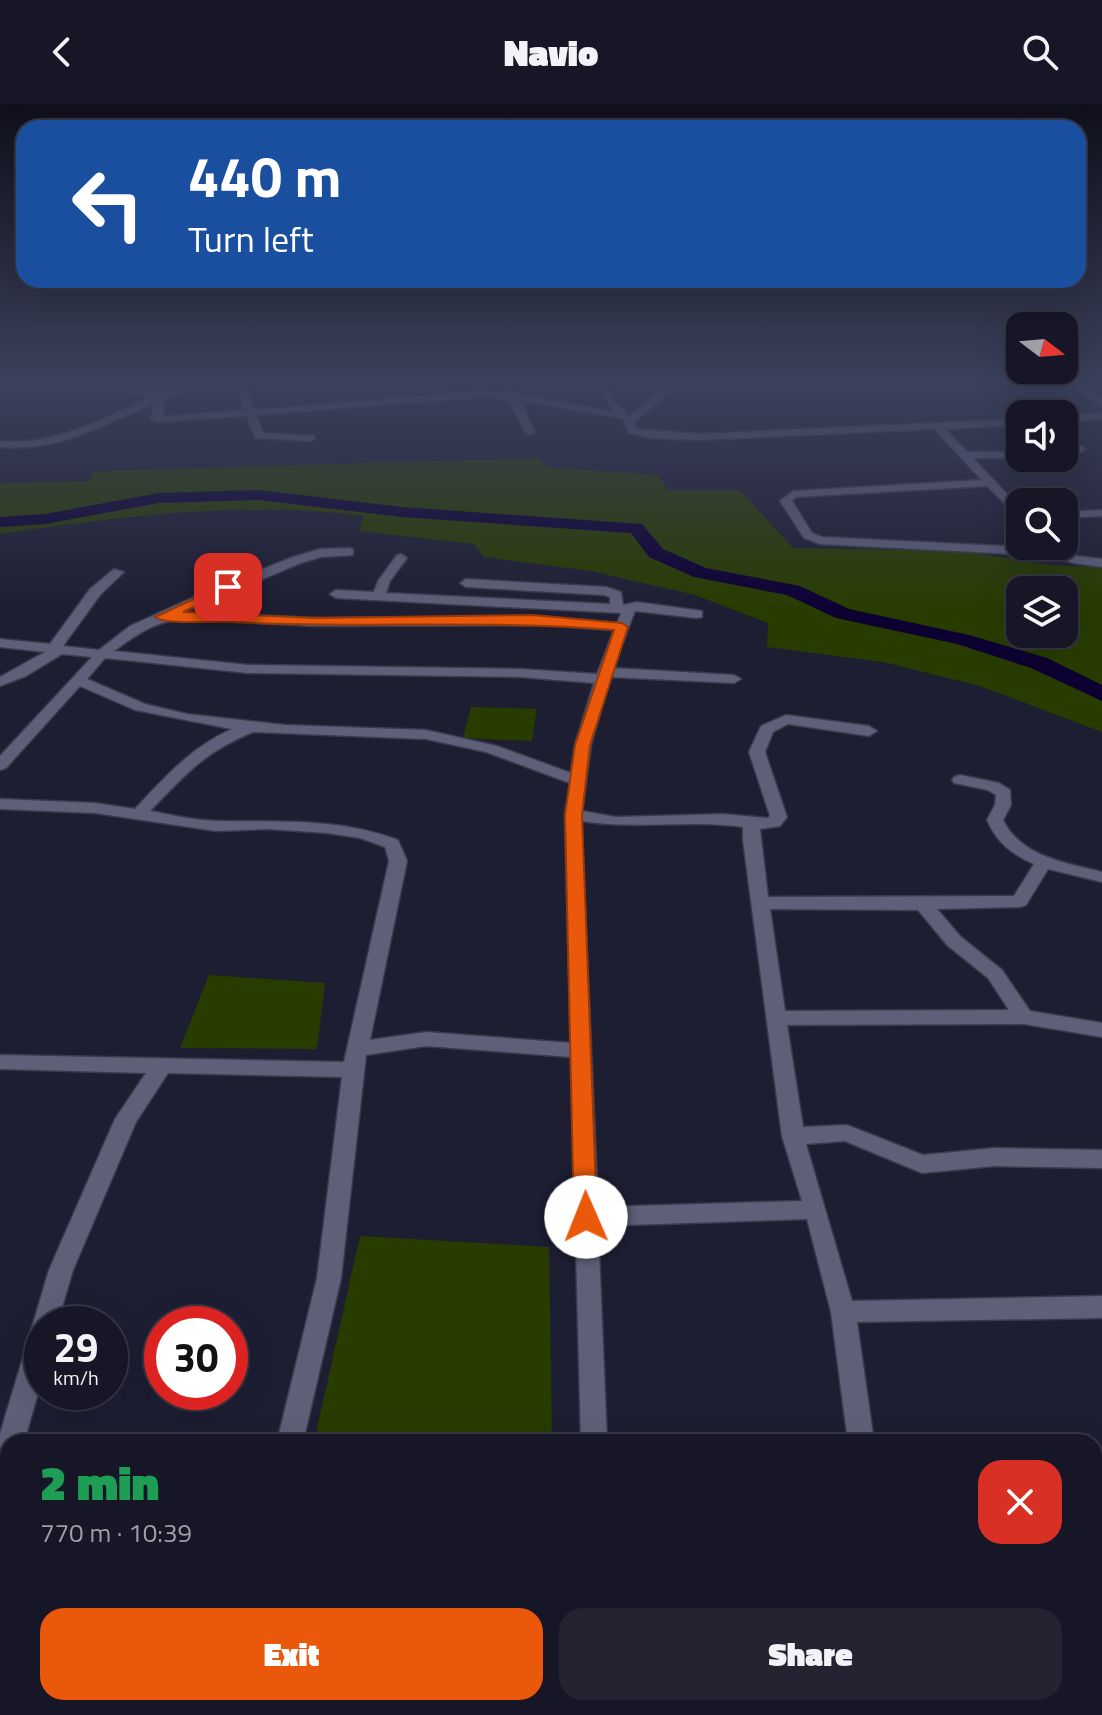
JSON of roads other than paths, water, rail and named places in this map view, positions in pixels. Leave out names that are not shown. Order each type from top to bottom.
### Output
[{"type":"street","points":[[967,459],[1006,501]]},
{"type":"street","points":[[989,483],[793,494],[786,501],[808,535],[820,540],[1006,547]]},
{"type":"street","points":[[1078,514],[1102,513]]},
{"type":"street","points":[[0,765],[102,654],[135,629],[297,560],[320,553],[349,552]]},
{"type":"street","points":[[379,595],[384,581],[401,558]]},
{"type":"street","points":[[1073,560],[1102,563]]},
{"type":"street","points":[[0,682],[56,650],[95,592],[118,572]]},
{"type":"street","points":[[466,583],[606,591],[616,595],[623,607],[622,627],[603,675],[583,745],[573,815],[594,1434]]},
{"type":"street","points":[[336,594],[637,606],[697,614]]},
{"type":"street","points":[[162,617],[314,622],[533,619],[622,627]]},
{"type":"street","points":[[0,643],[248,669],[734,679]]},
{"type":"street","points":[[78,680],[137,706],[188,718],[254,726],[334,732],[401,732],[444,738],[507,751],[578,781]]},
{"type":"street","points":[[573,815],[616,822],[723,819],[766,825],[779,817],[757,752],[766,729],[786,719],[869,731]]},
{"type":"street","points":[[138,815],[185,765],[213,743],[254,726]]},
{"type":"street","points":[[960,780],[993,786],[1004,793],[1003,805],[995,820],[998,831],[1013,845],[1044,862],[1102,877]]},
{"type":"street","points":[[0,804],[95,808],[216,826],[268,824],[339,830],[363,833],[392,844],[398,861],[355,1060],[329,1278],[292,1434]]},
{"type":"street","points":[[752,822],[751,840],[793,1136],[843,1312],[860,1434]]},
{"type":"street","points":[[760,903],[1020,901],[1044,862]]},
{"type":"street","points":[[923,904],[954,941],[995,974],[1024,1017]]},
{"type":"street","points":[[776,1018],[1024,1017],[1102,1030]]},
{"type":"street","points":[[0,1062],[163,1064],[355,1060],[426,1039],[582,1051]]},
{"type":"street","points":[[50,1306],[61,1270],[126,1119],[163,1064]]},
{"type":"street","points":[[793,1136],[847,1133],[922,1164],[995,1157],[1102,1159]]},
{"type":"street","points":[[586,1217],[816,1210]]},
{"type":"street","points":[[843,1312],[1102,1307]]},
{"type":"street","points":[[12,1434],[24,1393]]},
{"type":"waterway","points":[[0,522],[45,519],[159,498],[259,495],[402,512],[636,528],[656,553],[701,573],[793,590],[843,614],[962,639],[1039,663],[1102,694]]}]
